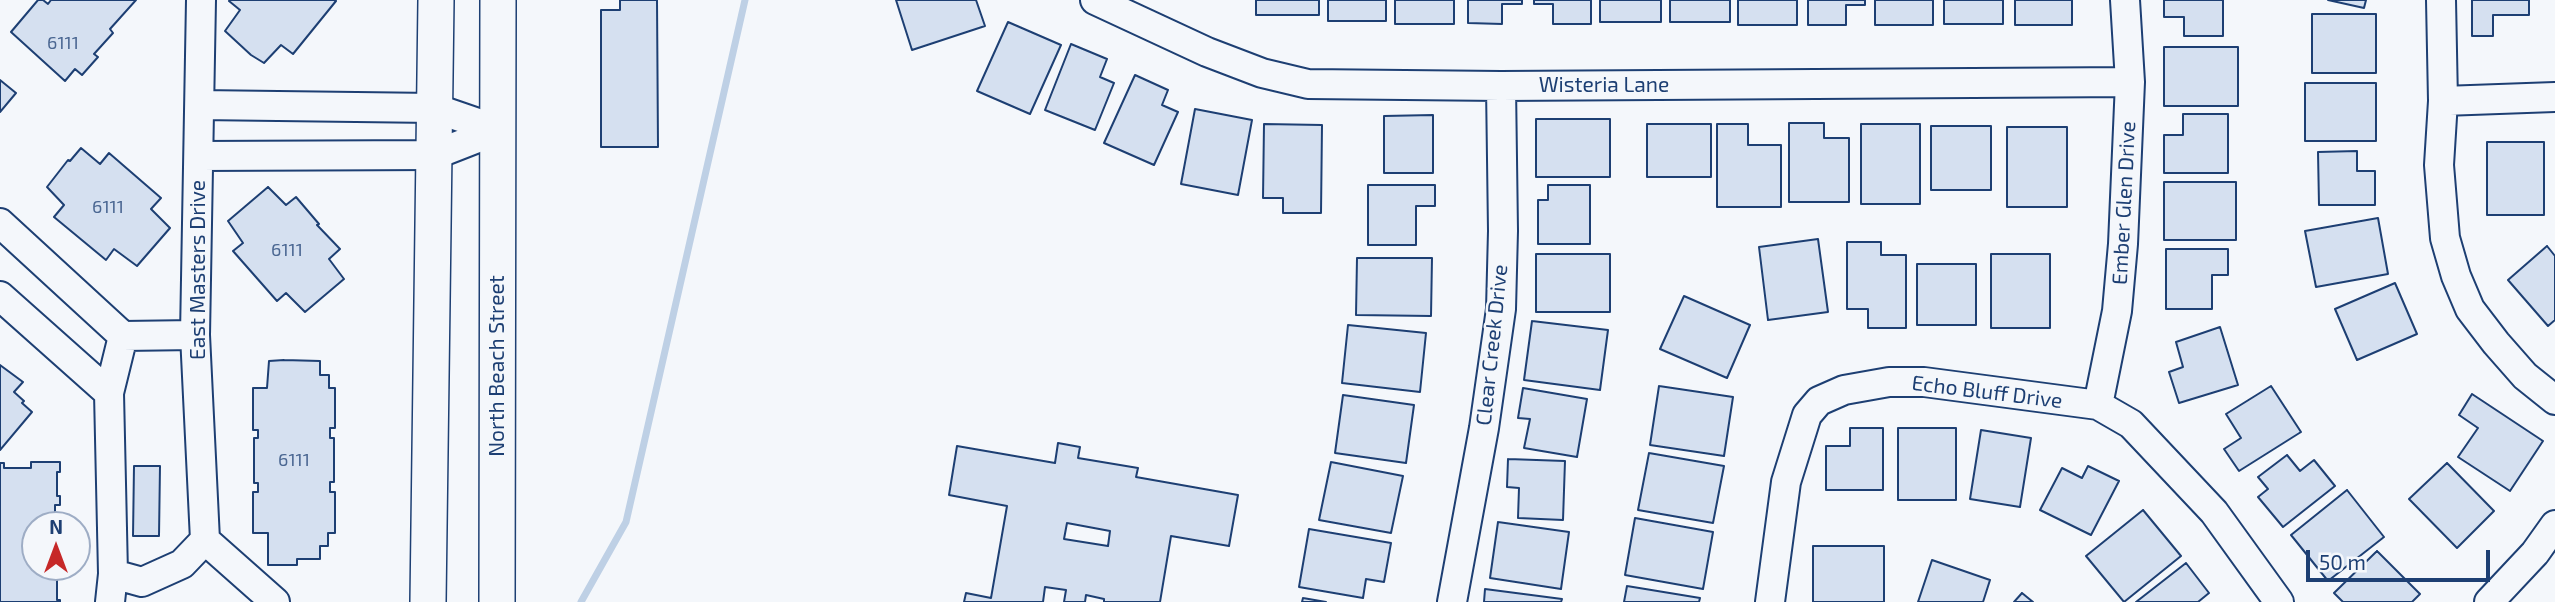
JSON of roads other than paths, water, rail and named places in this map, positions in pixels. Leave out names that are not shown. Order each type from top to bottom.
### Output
[{"type":"main road","points":[[428,602],[436,0]]},
{"type":"main road","name":"North Beach Street","points":[[496,602],[498,0]]},
{"type":"street","name":"East Masters Drive","points":[[201,0],[195,335],[205,540]]},
{"type":"street","name":"Wisteria Lane","points":[[1095,0],[1207,52],[1262,73],[1308,84],[1501,86],[2130,82]]},
{"type":"street","name":"Ember Glen Drive","points":[[2098,405],[2117,311],[2123,244],[2130,82],[2125,0]]},
{"type":"street","points":[[2441,0],[2443,101],[2439,165],[2445,238],[2456,276],[2470,309],[2525,376],[2555,400]]},
{"type":"street","name":"Clear Creek Drive","points":[[1452,602],[1484,428],[1501,309],[1501,86]]},
{"type":"street","points":[[2443,101],[2555,97]]},
{"type":"street","points":[[200,105],[435,108],[498,130]]},
{"type":"street","points":[[199,156],[434,155],[498,130]]},
{"type":"street","points":[[0,223],[123,336],[195,335]]},
{"type":"street","points":[[0,296],[109,393]]},
{"type":"street","points":[[110,602],[113,574],[109,393],[123,336]]},
{"type":"street","name":"Echo Bluff Drive","points":[[1770,602],[1786,482],[1807,415],[1819,401],[1844,390],[1872,384],[1924,382],[2098,405],[2131,424],[2214,512],[2279,602]]},
{"type":"street","points":[[2488,602],[2535,553],[2555,525]]},
{"type":"street","points":[[113,574],[142,582],[182,564],[205,540],[275,602]]},
{"type":"waterway","points":[[581,602],[626,522],[745,0]]}]
